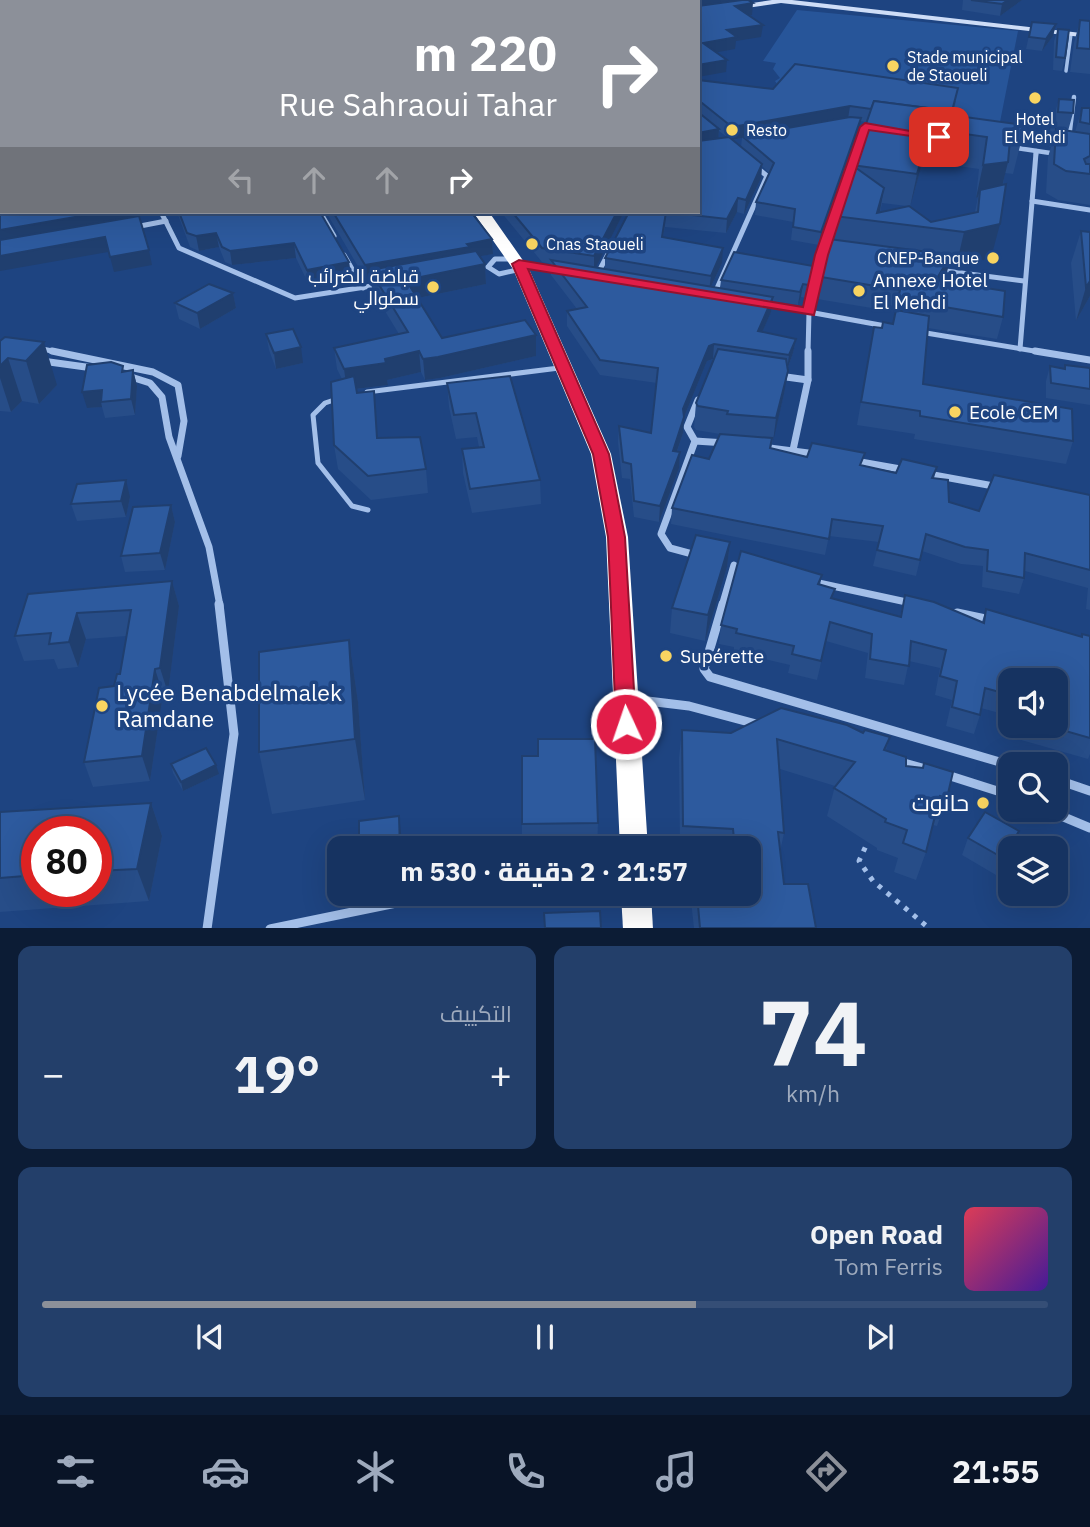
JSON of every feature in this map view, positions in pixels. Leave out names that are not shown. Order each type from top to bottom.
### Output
[{"type":"highway","points":[[482,214],[519,265],[601,454],[617,537],[633,836]]},
{"type":"highway","points":[[637,906],[638,928]]},
{"type":"main road","points":[[832,0],[1090,30]]},
{"type":"main road","points":[[700,13],[782,1],[1090,36]]},
{"type":"street","points":[[1068,143],[1074,97]]},
{"type":"street","points":[[997,145],[1067,155]]},
{"type":"street","points":[[1020,349],[1037,151]]},
{"type":"street","points":[[713,295],[767,176],[748,160]]},
{"type":"street","points":[[1032,201],[1090,210]]},
{"type":"street","points":[[793,450],[808,380],[809,312],[821,255],[839,204]]},
{"type":"street","points":[[162,214],[179,248],[295,298],[387,284]]},
{"type":"street","points":[[321,214],[363,289]]},
{"type":"street","points":[[128,228],[166,221]]},
{"type":"street","points":[[597,276],[613,244]]},
{"type":"street","points":[[821,255],[835,257]]},
{"type":"street","points":[[478,266],[501,258],[519,265],[571,272]]},
{"type":"street","points":[[488,264],[490,270],[499,274],[519,265]]},
{"type":"street","points":[[929,269],[1024,281]]},
{"type":"street","points":[[584,274],[610,278]]},
{"type":"street","points":[[700,293],[727,298]]},
{"type":"street","points":[[754,303],[901,328]]},
{"type":"street","points":[[914,331],[1090,360]]},
{"type":"street","points":[[24,345],[153,372],[178,385],[184,408],[184,439],[178,457]]},
{"type":"street","points":[[38,361],[113,371],[150,383],[162,397],[169,437],[209,547],[221,613],[234,734],[207,928]]},
{"type":"street","points":[[766,373],[808,380]]},
{"type":"street","points":[[695,440],[687,427],[702,390]]},
{"type":"street","points":[[695,440],[732,444]]},
{"type":"street","points":[[695,440],[662,534],[670,548],[708,558]]},
{"type":"street","points":[[757,446],[820,454]]},
{"type":"street","points":[[847,459],[1009,488]]},
{"type":"street","points":[[721,561],[747,568]]},
{"type":"street","points":[[734,565],[704,669],[710,677],[998,761]]},
{"type":"street","points":[[800,579],[918,605]]},
{"type":"street","points":[[945,610],[998,622]]},
{"type":"street","points":[[624,699],[689,706],[770,728]]},
{"type":"street","points":[[892,760],[998,790]]},
{"type":"street","points":[[1068,783],[1090,791]]},
{"type":"street","points":[[1068,819],[1090,828]]},
{"type":"street","points":[[275,928],[382,906]]},
{"type":"lane","points":[[1066,71],[1071,34]]},
{"type":"lane","points":[[362,393],[562,368]]},
{"type":"lane","points":[[348,395],[326,403],[313,415],[318,463],[352,506],[368,510]]},
{"type":"path","points":[[876,825],[859,861],[873,881],[929,928]]},
{"type":"shaded area","name":"Stade municipal de Staoueli","points":[[797,10],[1018,31],[999,127],[781,90],[775,81],[780,78],[773,69],[776,63],[763,61]]},
{"type":"building","points":[[748,0],[753,3],[735,6],[763,25],[727,30],[737,37],[703,43],[727,60],[700,65],[700,6]]},
{"type":"building","points":[[971,0],[1008,0],[1002,4]]},
{"type":"building","points":[[1080,20],[1090,21],[1090,49],[1077,48]]},
{"type":"building","points":[[1032,22],[1056,24],[1046,39],[1029,37]]},
{"type":"building","points":[[1058,29],[1069,30],[1065,58],[1056,57]]},
{"type":"building","points":[[795,64],[958,88],[951,115],[951,111],[874,101],[871,109],[850,106],[732,127],[700,103],[700,80],[773,89]]},
{"type":"building","points":[[1059,99],[1074,100],[1073,113],[1058,112]]},
{"type":"building","points":[[874,101],[951,111],[950,115],[1024,125],[1021,142],[1010,140],[1008,162],[983,165],[987,137],[930,129],[917,174],[852,165],[884,188],[877,213],[909,206],[931,222],[978,212],[980,190],[1006,184],[1000,224],[964,232],[834,216]]},
{"type":"building","points":[[1082,108],[1090,108],[1090,124],[1080,122]]},
{"type":"building","points":[[700,114],[719,129],[700,133]]},
{"type":"building","points":[[850,117],[861,118],[821,232],[793,227],[795,209],[756,202],[774,163],[742,136]]},
{"type":"building","points":[[1056,129],[1090,134],[1090,156],[1084,159],[1086,164],[1090,164],[1090,174],[1066,171],[1054,164]]},
{"type":"building","points":[[729,137],[762,164],[746,200],[738,198],[727,219],[683,214],[700,214],[700,141]]},
{"type":"building","points":[[6,214],[92,214],[0,230],[0,215]]},
{"type":"building","points":[[180,214],[321,214],[349,262],[307,270],[294,243],[230,251],[222,247],[216,233],[196,236],[187,233]]},
{"type":"building","points":[[334,214],[473,214],[492,239],[467,244],[470,247],[365,265]]},
{"type":"building","points":[[514,214],[616,214],[594,256],[542,248]]},
{"type":"building","points":[[628,214],[666,214],[662,237],[723,248],[711,276],[605,258]]},
{"type":"building","points":[[139,216],[149,250],[110,257],[105,237],[0,256],[0,240]]},
{"type":"building","points":[[1081,231],[1090,232],[1090,281],[1086,287]]},
{"type":"building","points":[[829,239],[951,255],[936,280],[1005,291],[1003,317],[898,299],[900,290],[821,277]]},
{"type":"building","points":[[476,251],[485,264],[406,280],[442,338],[525,320],[536,335],[438,357],[423,359],[419,351],[385,359],[386,363],[344,369],[334,348],[408,332],[370,270]]},
{"type":"building","points":[[734,252],[813,266],[809,285],[803,284],[800,292],[721,280]]},
{"type":"building","points":[[551,260],[773,297],[758,331],[796,339],[789,355],[714,344],[709,346],[683,409],[684,417],[673,451],[680,452],[660,506],[634,501],[631,464],[623,462],[619,426],[651,433],[658,368],[600,360],[567,311],[587,307]]},
{"type":"building","points":[[209,284],[233,293],[197,313],[175,303]]},
{"type":"building","points":[[896,310],[929,316],[923,384],[1072,409],[1073,441],[920,416],[920,411],[861,402],[874,327],[882,328],[883,322],[893,324]]},
{"type":"building","points":[[293,329],[301,347],[274,353],[266,334]]},
{"type":"building","points":[[5,337],[44,342],[26,361],[8,358],[0,366],[0,341]]},
{"type":"building","points":[[718,349],[786,359],[788,371],[776,418],[727,414],[728,411],[698,406],[696,403]]},
{"type":"building","points":[[111,362],[123,366],[122,372],[133,370],[131,399],[101,402],[102,390],[82,392],[87,365]]},
{"type":"building","points":[[1065,365],[1090,368],[1090,389],[1051,383],[1050,366],[1065,369]]},
{"type":"building","points":[[354,376],[357,393],[374,391],[377,438],[420,437],[426,469],[368,476],[334,445],[331,382]]},
{"type":"building","points":[[510,376],[540,480],[470,489],[462,449],[484,447],[476,413],[454,415],[447,383]]},
{"type":"building","points":[[720,434],[772,438],[770,448],[807,457],[812,443],[865,453],[860,465],[896,473],[902,459],[937,467],[932,478],[948,480],[949,502],[979,511],[994,475],[1090,495],[1090,570],[1025,553],[1024,578],[987,571],[988,550],[965,547],[926,534],[920,560],[877,550],[883,526],[832,519],[829,539],[672,508],[692,455],[709,459]]},
{"type":"building","points":[[126,480],[121,501],[71,504],[77,484]]},
{"type":"building","points":[[171,505],[160,553],[121,556],[133,507]]},
{"type":"building","points":[[696,535],[730,542],[708,615],[672,608]]},
{"type":"building","points":[[741,551],[822,575],[818,584],[835,589],[831,598],[901,617],[905,595],[934,602],[984,623],[986,609],[1082,637],[1082,634],[1090,636],[1090,738],[1068,732],[1068,668],[998,668],[998,692],[985,688],[980,715],[952,707],[957,681],[940,676],[946,650],[911,641],[909,666],[870,659],[872,634],[830,622],[821,661],[792,654],[794,646],[736,633],[737,629],[721,625]]},
{"type":"building","points":[[172,581],[160,668],[155,669],[142,756],[84,762],[99,688],[114,686],[117,674],[120,674],[131,610],[77,613],[69,642],[49,644],[51,633],[15,636],[28,594]]},
{"type":"building","points":[[349,640],[355,739],[259,752],[259,652]]},
{"type":"building","points":[[781,708],[847,725],[863,733],[865,730],[890,737],[884,750],[906,757],[906,766],[923,768],[924,763],[953,772],[947,798],[940,796],[926,852],[903,843],[907,830],[885,822],[886,819],[834,788],[855,762],[777,739],[784,833],[778,832],[784,884],[808,884],[816,928],[700,928],[698,906],[761,906],[761,836],[734,836],[733,829],[683,826],[682,730],[731,733]]},
{"type":"building","points":[[538,739],[595,739],[598,823],[522,824],[522,756],[538,756]]},
{"type":"building","points":[[206,748],[216,765],[181,782],[171,764]]},
{"type":"building","points":[[151,803],[137,869],[112,870],[112,816],[21,816],[21,876],[0,878],[0,812]]},
{"type":"building","points":[[985,812],[998,819],[998,822],[1019,831],[1016,836],[998,836],[998,855],[968,838]]},
{"type":"building","points":[[399,816],[400,836],[359,836],[359,821]]},
{"type":"building","points":[[600,911],[601,928],[545,928],[544,913]]},
{"type":"place","name":"Stade municipal de Staoueli","points":[[893,66]]},
{"type":"place","name":"Hotel El Mehdi","points":[[1035,98]]},
{"type":"place","name":"Resto","points":[[732,130]]},
{"type":"place","name":"Cnas Staoueli","points":[[532,244]]},
{"type":"place","name":"CNEP-Banque","points":[[993,258]]},
{"type":"place","name":"قباضة الضرائب سطوالي","points":[[433,287]]},
{"type":"place","name":"Annexe Hotel El Mehdi","points":[[859,291]]},
{"type":"place","name":"Ecole CEM","points":[[955,412]]},
{"type":"place","name":"Supérette","points":[[666,656]]},
{"type":"place","name":"Lycée Benabdelmalek Ramdane","points":[[102,706]]},
{"type":"place","name":"حانوت","points":[[983,803]]},
{"type":"route","points":[[626,724],[617,537],[601,454],[519,264],[809,312],[821,255],[865,127],[939,137]]}]
